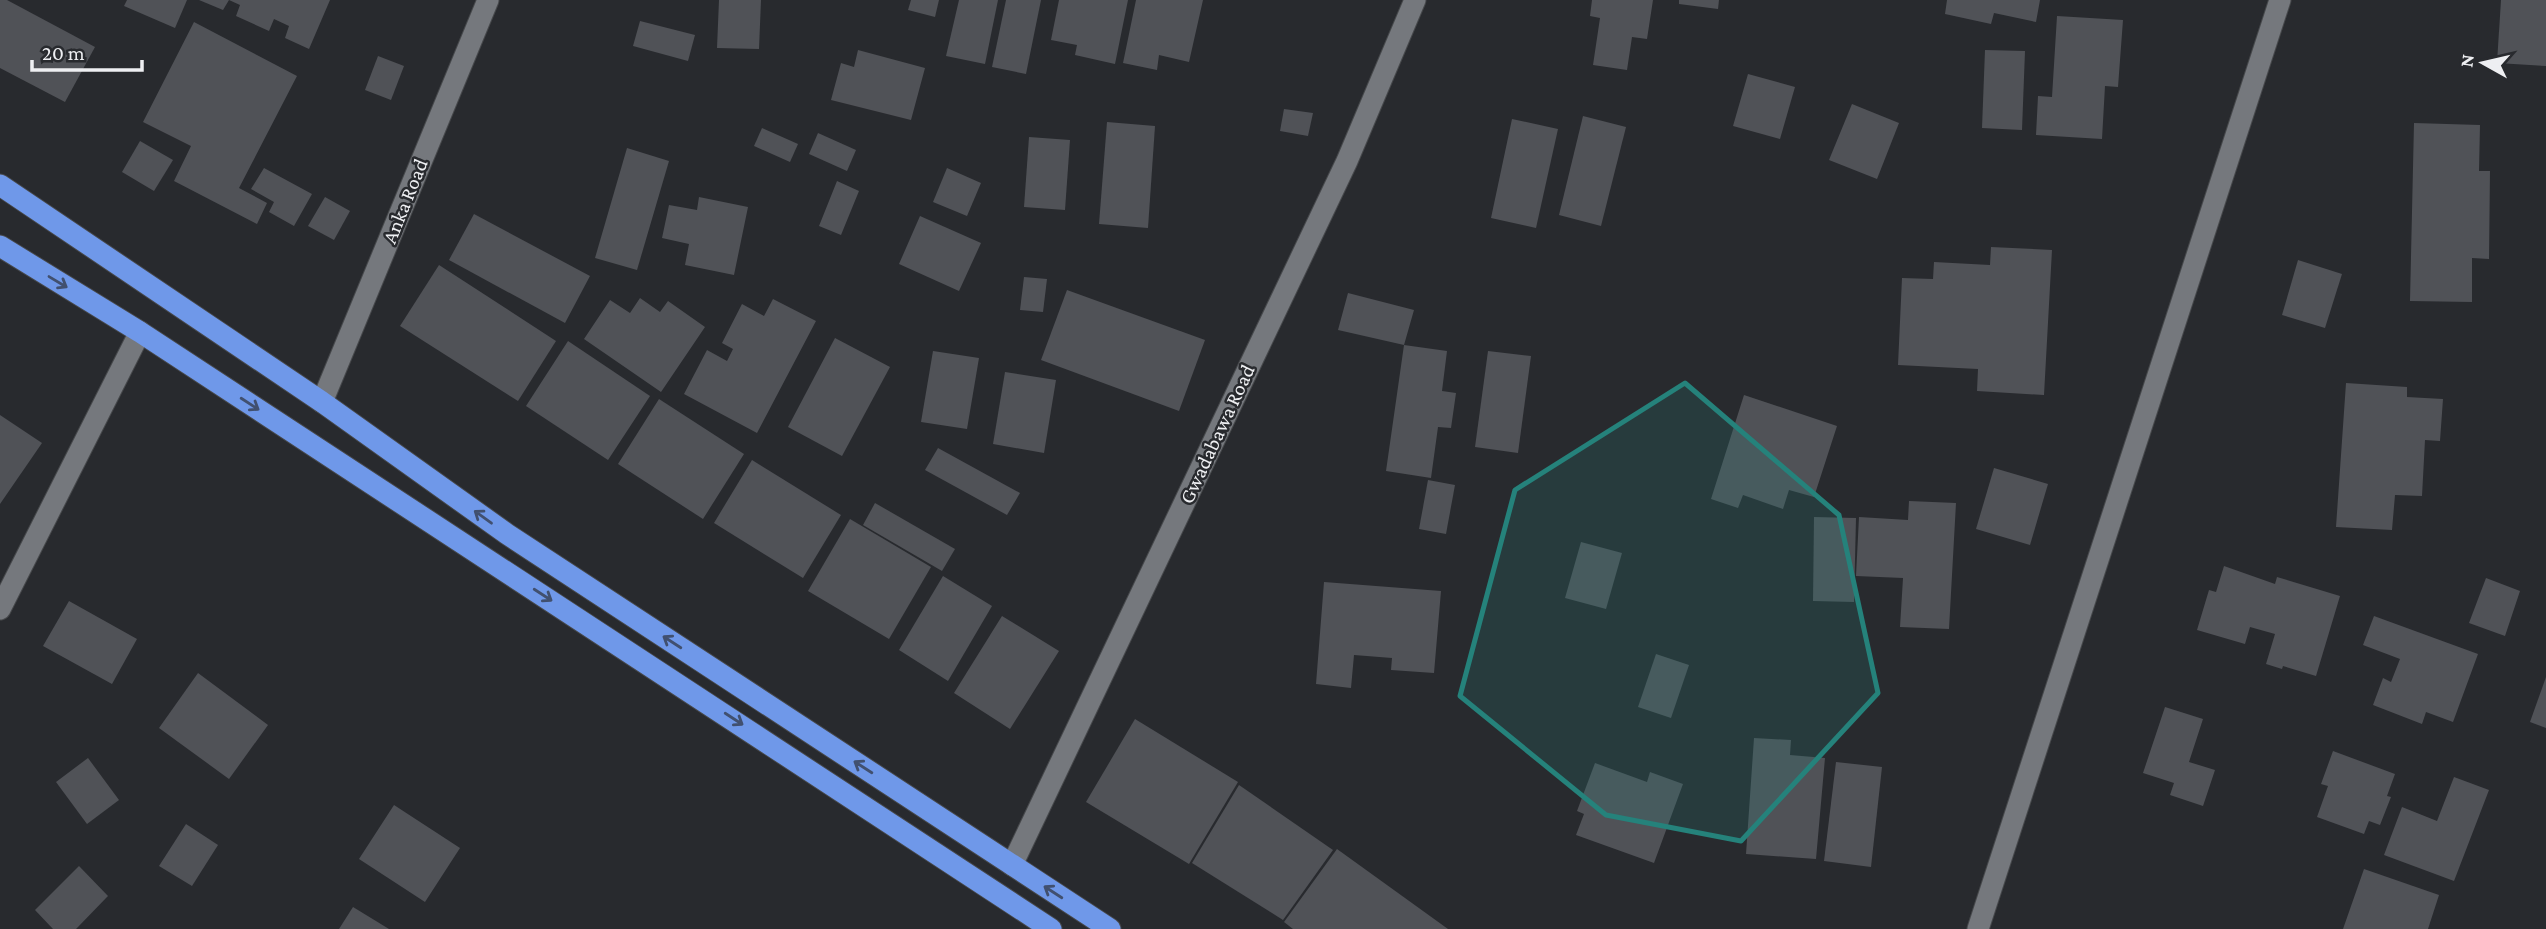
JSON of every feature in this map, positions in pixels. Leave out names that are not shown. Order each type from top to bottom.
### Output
[{"type":"highway","points":[[0,185],[322,402],[507,534],[1110,929]]},
{"type":"highway","points":[[0,246],[140,332],[1051,929]]},
{"type":"street","name":"Anka Road","points":[[322,402],[488,0]]},
{"type":"street","name":"Gwadabawa Road","points":[[1012,865],[1347,160],[1415,0]]},
{"type":"street","points":[[1978,929],[2280,0]]},
{"type":"street","points":[[0,609],[140,332]]},
{"type":"highlighted area","points":[[1685,383],[1839,515],[1878,693],[1741,841],[1606,815],[1460,696],[1515,490]]},
{"type":"building","points":[[0,0],[7,0],[95,47],[65,102],[0,68]]},
{"type":"building","points":[[127,0],[187,0],[175,28],[124,6]]},
{"type":"building","points":[[199,0],[229,0],[223,10]]},
{"type":"building","points":[[229,0],[330,0],[309,49],[285,38],[289,26],[274,19],[269,31],[236,16],[240,5]]},
{"type":"building","points":[[719,0],[761,0],[759,49],[717,48]]},
{"type":"building","points":[[911,0],[939,0],[935,17],[908,10]]},
{"type":"building","points":[[959,0],[998,0],[985,64],[946,56]]},
{"type":"building","points":[[1006,0],[1041,0],[1026,74],[992,67]]},
{"type":"building","points":[[1059,0],[1128,0],[1115,64],[1075,55],[1077,45],[1051,40]]},
{"type":"building","points":[[1136,0],[1203,0],[1189,62],[1159,55],[1157,70],[1123,63]]},
{"type":"building","points":[[1592,0],[1653,0],[1647,39],[1632,37],[1627,70],[1593,65],[1600,18],[1590,16]]},
{"type":"building","points":[[1679,0],[1719,0],[1718,9],[1679,4]]},
{"type":"building","points":[[1947,0],[2040,0],[2036,22],[1994,13],[1991,24],[1945,14]]},
{"type":"building","points":[[2501,0],[2546,0],[2546,66],[2497,63]]},
{"type":"building","points":[[2057,16],[2123,20],[2118,87],[2105,86],[2102,139],[2036,135],[2038,96],[2052,97]]},
{"type":"building","points":[[640,21],[695,35],[688,61],[633,46]]},
{"type":"building","points":[[194,22],[297,76],[239,188],[267,203],[257,224],[174,181],[191,146],[143,122]]},
{"type":"building","points":[[858,50],[925,68],[911,120],[831,100],[841,63],[854,67]]},
{"type":"building","points":[[1985,50],[2025,51],[2022,130],[1982,128]]},
{"type":"building","points":[[378,56],[404,66],[391,100],[365,90]]},
{"type":"building","points":[[1748,74],[1795,87],[1780,139],[1733,126]]},
{"type":"building","points":[[1852,104],[1899,123],[1877,179],[1829,160]]},
{"type":"building","points":[[1284,109],[1313,113],[1308,136],[1280,131]]},
{"type":"building","points":[[1583,116],[1626,127],[1601,226],[1559,215]]},
{"type":"building","points":[[1512,119],[1558,129],[1536,228],[1491,218]]},
{"type":"building","points":[[1107,122],[1155,126],[1148,228],[1099,224]]},
{"type":"building","points":[[2414,123],[2480,125],[2479,171],[2490,171],[2489,259],[2472,258],[2472,302],[2410,301]]},
{"type":"building","points":[[762,128],[798,144],[790,162],[754,146]]},
{"type":"building","points":[[818,133],[856,150],[847,171],[809,154]]},
{"type":"building","points":[[1029,137],[1070,140],[1065,210],[1024,207]]},
{"type":"building","points":[[140,141],[173,160],[154,191],[122,172]]},
{"type":"building","points":[[627,148],[669,161],[637,270],[595,258]]},
{"type":"building","points":[[264,168],[312,194],[294,226],[269,212],[274,202],[251,189]]},
{"type":"building","points":[[947,168],[981,183],[967,216],[933,202]]},
{"type":"building","points":[[837,181],[859,191],[841,235],[819,226]]},
{"type":"building","points":[[325,197],[350,211],[334,240],[308,226]]},
{"type":"building","points":[[699,197],[748,207],[734,275],[685,265],[689,244],[662,238],[669,205],[697,210]]},
{"type":"building","points":[[474,214],[590,276],[565,323],[449,260]]},
{"type":"building","points":[[920,216],[981,243],[959,291],[899,264]]},
{"type":"building","points":[[1991,247],[2052,250],[2044,395],[1977,391],[1978,369],[1898,365],[1902,278],[1933,279],[1934,262],[1990,265]]},
{"type":"building","points":[[2298,260],[2342,274],[2325,328],[2282,315]]},
{"type":"building","points":[[439,265],[556,341],[518,401],[400,326]]},
{"type":"building","points":[[1024,277],[1047,279],[1043,312],[1020,310]]},
{"type":"building","points":[[1067,290],[1205,340],[1179,411],[1041,360]]},
{"type":"building","points":[[1348,293],[1414,310],[1404,345],[1338,330]]},
{"type":"building","points":[[640,298],[660,312],[668,301],[705,327],[661,392],[584,339],[610,300],[630,313]]},
{"type":"building","points":[[773,299],[816,321],[757,433],[684,394],[707,350],[727,361],[733,349],[722,343],[742,304],[764,316]]},
{"type":"building","points":[[835,338],[890,367],[842,456],[788,427]]},
{"type":"building","points":[[568,341],[650,396],[608,460],[526,406]]},
{"type":"building","points":[[1404,345],[1447,351],[1442,391],[1456,393],[1451,428],[1438,427],[1431,478],[1386,471]]},
{"type":"building","points":[[933,351],[979,358],[967,429],[921,422]]},
{"type":"building","points":[[1488,351],[1531,356],[1518,453],[1475,447]]},
{"type":"building","points":[[1005,372],[1056,380],[1044,453],[993,444]]},
{"type":"building","points":[[2346,383],[2407,387],[2407,397],[2443,399],[2440,441],[2425,440],[2422,496],[2395,495],[2392,530],[2336,527]]},
{"type":"building","points":[[1744,395],[1837,426],[1814,497],[1789,490],[1783,509],[1743,495],[1738,508],[1711,499]]},
{"type":"building","points":[[659,399],[744,454],[703,519],[618,464]]},
{"type":"building","points":[[0,415],[42,443],[0,504]]},
{"type":"building","points":[[938,448],[1020,493],[1007,515],[925,470]]},
{"type":"building","points":[[752,460],[841,515],[803,578],[714,523]]},
{"type":"building","points":[[1994,468],[2048,484],[2030,545],[1976,529]]},
{"type":"building","points":[[1428,480],[1455,485],[1446,534],[1419,529]]},
{"type":"building","points":[[1909,501],[1956,503],[1949,629],[1900,627],[1903,578],[1856,576],[1859,517],[1908,520]]},
{"type":"building","points":[[875,503],[955,549],[942,571],[863,525]]},
{"type":"building","points":[[1814,517],[1856,518],[1854,602],[1813,601]]},
{"type":"building","points":[[850,519],[931,567],[889,639],[808,591]]},
{"type":"building","points":[[1581,542],[1622,553],[1606,609],[1565,598]]},
{"type":"building","points":[[2224,566],[2275,584],[2277,577],[2340,596],[2316,676],[2266,664],[2275,634],[2250,627],[2245,644],[2197,630],[2209,590],[2216,592]]},
{"type":"building","points":[[943,576],[992,606],[948,681],[899,650]]},
{"type":"building","points":[[2486,578],[2520,591],[2505,636],[2469,623]]},
{"type":"building","points":[[1324,582],[1441,591],[1434,673],[1391,670],[1392,658],[1354,655],[1351,688],[1316,684]]},
{"type":"building","points":[[69,601],[137,639],[112,684],[43,646]]},
{"type":"building","points":[[1002,616],[1059,651],[1010,729],[954,693]]},
{"type":"building","points":[[2374,616],[2478,654],[2453,722],[2426,712],[2422,724],[2373,705],[2383,678],[2391,682],[2400,659],[2363,645]]},
{"type":"building","points":[[1656,654],[1689,665],[1671,718],[1638,707]]},
{"type":"building","points":[[198,673],[268,725],[229,779],[159,728]]},
{"type":"building","points":[[2546,677],[2546,728],[2530,722]]},
{"type":"building","points":[[2165,707],[2203,719],[2189,762],[2215,770],[2203,806],[2170,795],[2174,783],[2143,773]]},
{"type":"building","points":[[1135,719],[1238,782],[1189,864],[1086,802]]},
{"type":"building","points":[[1754,738],[1791,740],[1790,755],[1825,758],[1816,859],[1746,854]]},
{"type":"building","points":[[2333,751],[2395,774],[2387,796],[2391,797],[2380,825],[2369,821],[2364,834],[2317,817],[2328,786],[2321,784]]},
{"type":"building","points":[[88,758],[119,800],[87,824],[56,782]]},
{"type":"building","points":[[1836,762],[1882,767],[1871,867],[1824,861]]},
{"type":"building","points":[[1595,763],[1647,782],[1650,772],[1683,784],[1654,863],[1576,835],[1584,814],[1577,811]]},
{"type":"building","points":[[2454,777],[2489,790],[2454,881],[2384,855],[2402,807],[2437,821]]},
{"type":"building","points":[[1239,785],[1333,850],[1283,920],[1192,863]]},
{"type":"building","points":[[394,805],[460,848],[425,902],[359,859]]},
{"type":"building","points":[[186,824],[218,845],[192,886],[159,866]]},
{"type":"building","points":[[1337,849],[1448,929],[1293,929],[1284,922]]},
{"type":"building","points":[[79,866],[108,896],[76,929],[53,929],[35,910]]},
{"type":"building","points":[[2364,869],[2439,895],[2428,929],[2343,929]]},
{"type":"building","points":[[353,907],[389,929],[339,929]]}]
